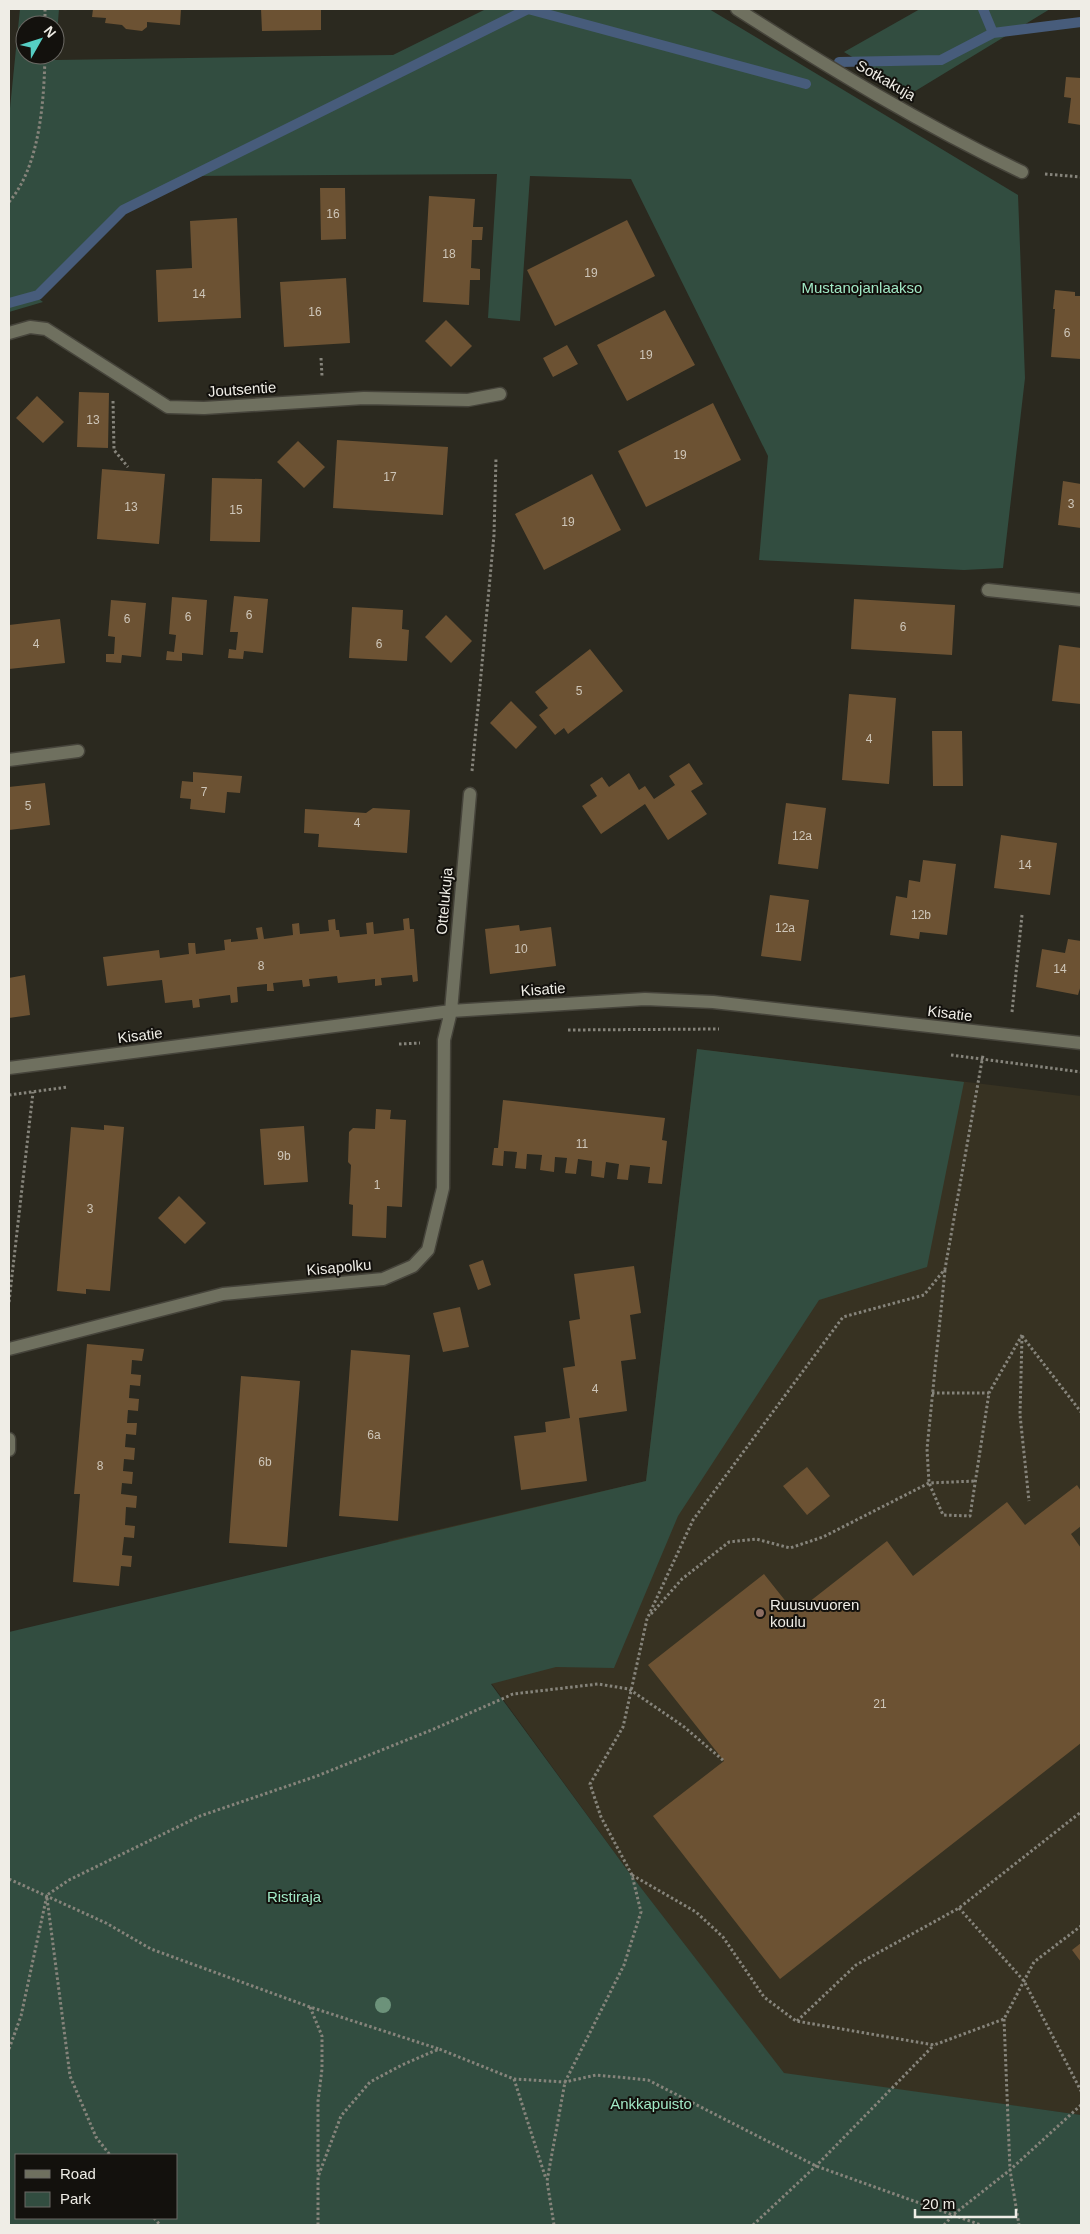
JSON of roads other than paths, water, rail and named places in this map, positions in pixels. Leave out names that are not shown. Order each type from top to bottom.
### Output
[{"type":"street","name":"Sotkakuja","points":[[737,9],[790,43],[960,143],[1022,172]]},
{"type":"street","name":"Joutsentie","points":[[9,333],[30,327],[46,329],[168,407],[204,408],[364,398],[468,400],[500,394]]},
{"type":"street","points":[[988,590],[1081,600]]},
{"type":"street","points":[[9,760],[78,751]]},
{"type":"street","name":"Ottelukuja","points":[[450,1011],[470,794]]},
{"type":"street","name":"Kisatie","points":[[9,1068],[450,1011],[645,999],[694,1001],[1081,1043]]},
{"type":"street","name":"Kisapolku","points":[[9,1349],[223,1294],[383,1279],[413,1266],[428,1250],[443,1188],[444,1040],[450,1011]]},
{"type":"street","points":[[9,1440],[9,1450]]},
{"type":"waterway","points":[[9,303],[38,295],[123,210],[528,9],[806,84]]},
{"type":"waterway","points":[[983,9],[993,33]]},
{"type":"waterway","points":[[839,62],[941,60],[993,33],[1081,22]]},
{"type":"place","name":"Ruusuvuoren koulu","points":[[760,1613]]},
{"type":"park label","name":"Mustanojanlaakso","points":[[862,287]]},
{"type":"park label","name":"Ristiraja","points":[[294,1896]]},
{"type":"park label","name":"Ankkapuisto","points":[[651,2103]]}]
